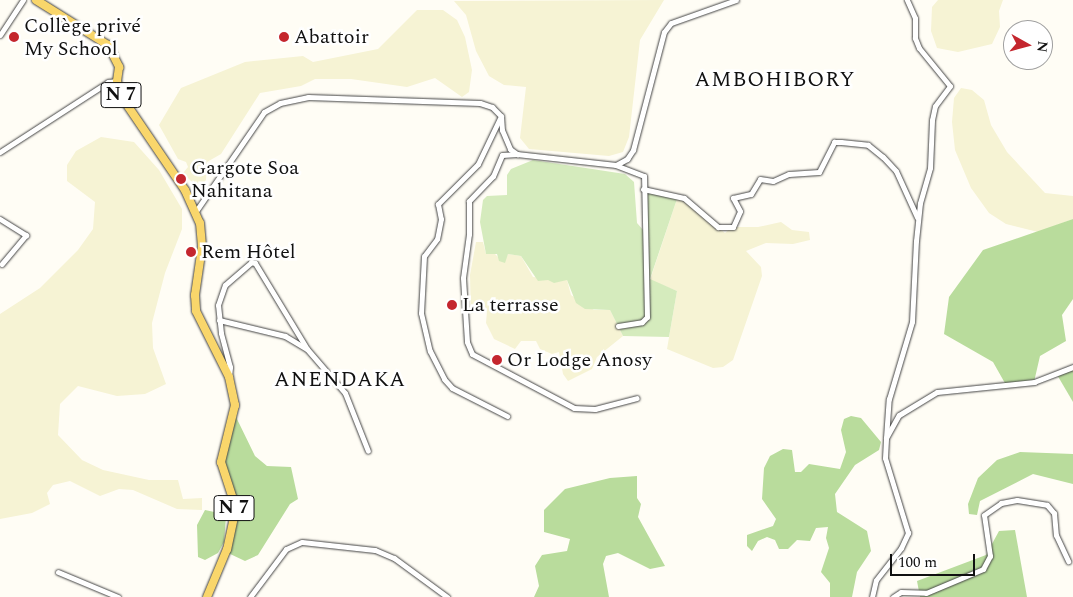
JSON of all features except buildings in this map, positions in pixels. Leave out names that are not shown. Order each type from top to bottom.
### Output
[{"type":"main road","name":"N 7","points":[[36,0],[108,45],[119,68],[117,81],[121,96],[196,211],[202,247],[195,296],[196,311],[235,392],[232,419],[220,462],[233,498],[234,518],[227,549],[207,597]]},
{"type":"street","points":[[0,35],[23,0]]},
{"type":"street","points":[[616,165],[627,159],[632,150],[664,32],[671,23],[736,0]]},
{"type":"street","points":[[872,597],[876,580],[901,548],[908,533],[906,519],[886,468],[889,399],[912,322],[918,219],[930,168],[935,106],[950,86],[919,48],[916,38],[915,18],[907,0]]},
{"type":"street","points":[[0,152],[108,82],[117,81]]},
{"type":"street","points":[[196,211],[264,112],[280,103],[308,97],[480,103],[492,107],[501,116],[502,130],[510,149],[517,154]]},
{"type":"street","points":[[501,116],[478,164],[438,204],[441,219],[437,238],[424,256],[421,313],[432,356],[444,379],[452,388],[507,416]]},
{"type":"street","points":[[643,189],[684,198],[718,226],[733,227],[740,211],[733,198],[751,194],[760,179],[772,182],[789,174],[819,172],[834,142],[841,142],[868,145],[883,157],[896,171],[918,219]]},
{"type":"street","points":[[618,326],[642,322],[647,317],[642,173],[616,165],[517,154],[502,155],[493,176],[469,201],[469,234],[462,278],[469,348],[472,354],[490,366],[508,372],[574,408],[595,409],[637,398]]},
{"type":"street","points":[[0,219],[26,235],[2,264]]},
{"type":"street","points":[[229,377],[230,366],[219,320],[218,305],[225,285],[245,266],[255,263],[307,349],[345,393],[368,452]]},
{"type":"street","points":[[219,320],[285,336],[307,349]]},
{"type":"street","points":[[886,438],[899,415],[937,392],[1034,382],[1073,367]]},
{"type":"street","points":[[893,597],[901,592],[926,593],[984,569],[990,556],[984,515],[1002,503],[1017,500],[1047,505],[1054,513],[1056,535],[1068,561]]},
{"type":"street","points":[[250,597],[286,549],[302,542],[375,550],[394,558],[447,597]]},
{"type":"street","points":[[58,572],[118,597]]},
{"type":"shaded area","points":[[664,0],[640,40],[629,137],[623,152],[609,156],[529,149],[520,138],[526,87],[504,85],[489,76],[476,51],[466,15],[454,1]]},
{"type":"shaded area","points":[[938,0],[1003,0],[999,11],[1000,27],[992,44],[958,52],[937,48],[931,31],[932,7]]},
{"type":"shaded area","points":[[417,10],[443,10],[457,20],[465,37],[472,70],[469,92],[462,97],[435,78],[407,87],[351,79],[315,79],[301,86],[260,93],[221,154],[207,162],[206,180],[199,189],[183,173],[188,167],[186,162],[178,159],[159,125],[181,88],[245,62],[303,56],[313,62],[378,49]]},
{"type":"shaded area","points":[[961,88],[972,90],[984,100],[991,125],[1007,152],[1045,193],[1073,196],[1073,219],[1038,232],[1006,224],[989,213],[971,188],[955,150],[952,122],[954,98]]},
{"type":"shaded area","points":[[101,137],[134,142],[159,170],[182,209],[182,229],[165,273],[152,323],[153,348],[166,384],[145,394],[117,396],[78,386],[60,404],[58,435],[82,460],[103,470],[149,480],[178,480],[183,499],[202,498],[202,510],[177,509],[133,490],[119,489],[100,496],[70,481],[53,485],[47,493],[50,504],[32,513],[0,519],[0,314],[40,288],[78,250],[93,229],[95,202],[67,181],[67,165],[76,151]]},
{"type":"shaded area","points":[[677,199],[682,199],[725,233],[732,227],[758,227],[781,222],[792,230],[809,232],[810,240],[793,244],[766,243],[746,251],[761,267],[762,276],[733,360],[723,367],[713,368],[667,349],[677,291],[650,280]]},
{"type":"shaded area","points":[[476,242],[483,242],[486,254],[494,253],[499,258],[506,258],[508,254],[521,256],[533,277],[567,280],[571,295],[594,310],[610,310],[623,336],[597,357],[592,369],[568,381],[563,374],[559,352],[552,354],[540,349],[536,341],[521,341],[515,349],[494,339],[486,323],[487,311],[471,314],[470,275]]},
{"type":"green space","points":[[533,160],[625,174],[634,182],[637,223],[644,231],[645,190],[677,199],[650,279],[677,291],[669,337],[623,336],[610,310],[585,309],[576,303],[567,280],[554,283],[548,280],[538,281],[521,256],[508,254],[505,263],[499,261],[497,254],[486,254],[480,222],[483,200],[487,196],[507,195],[507,175],[511,169]]},
{"type":"green space","points":[[1073,219],[1073,299],[1062,315],[1066,341],[1040,356],[1034,382],[1006,385],[993,362],[944,334],[949,297],[983,250]]},
{"type":"green space","points":[[1073,367],[1073,402],[1056,373]]},
{"type":"green space","points":[[851,416],[861,418],[881,442],[879,450],[855,465],[835,494],[837,512],[867,531],[871,551],[857,572],[852,597],[830,597],[830,583],[821,572],[829,548],[826,538],[828,527],[816,528],[810,541],[797,540],[788,549],[779,549],[775,540],[767,537],[758,541],[752,551],[747,546],[747,535],[773,526],[776,519],[762,499],[764,468],[770,456],[783,449],[792,450],[795,472],[801,472],[809,464],[840,469],[846,452],[841,430],[844,419]]},
{"type":"green space","points":[[236,417],[255,456],[267,466],[291,467],[298,499],[290,504],[258,555],[245,561],[228,553],[236,524],[223,472],[224,447]]},
{"type":"green space","points":[[1020,452],[1073,454],[1073,484],[1033,474],[980,501],[977,515],[969,514],[968,504],[978,478],[997,460]]},
{"type":"green space","points":[[637,476],[637,498],[641,504],[638,517],[665,566],[650,569],[618,553],[606,556],[603,564],[609,597],[534,597],[539,586],[535,566],[542,555],[567,551],[570,539],[544,532],[544,510],[565,489],[610,478]]},
{"type":"green space","points":[[221,503],[227,504],[224,542],[218,553],[205,560],[198,557],[197,525],[205,510],[219,513]]},
{"type":"green space","points":[[1015,530],[1027,597],[920,597],[917,581],[986,555],[999,531]]},
{"type":"place","name":"Collège privé My School","points":[[14,37]]},
{"type":"place","name":"Abattoir","points":[[284,37]]},
{"type":"place","name":"Gargote Soa Nahitana","points":[[181,179]]},
{"type":"place","name":"Rem Hôtel","points":[[191,252]]},
{"type":"place","name":"La terrasse","points":[[452,305]]},
{"type":"place","name":"Or Lodge Anosy","points":[[497,360]]},
{"type":"district","name":"AMBOHIBORY","points":[[775,80]]},
{"type":"district","name":"ANENDAKA","points":[[340,380]]}]
